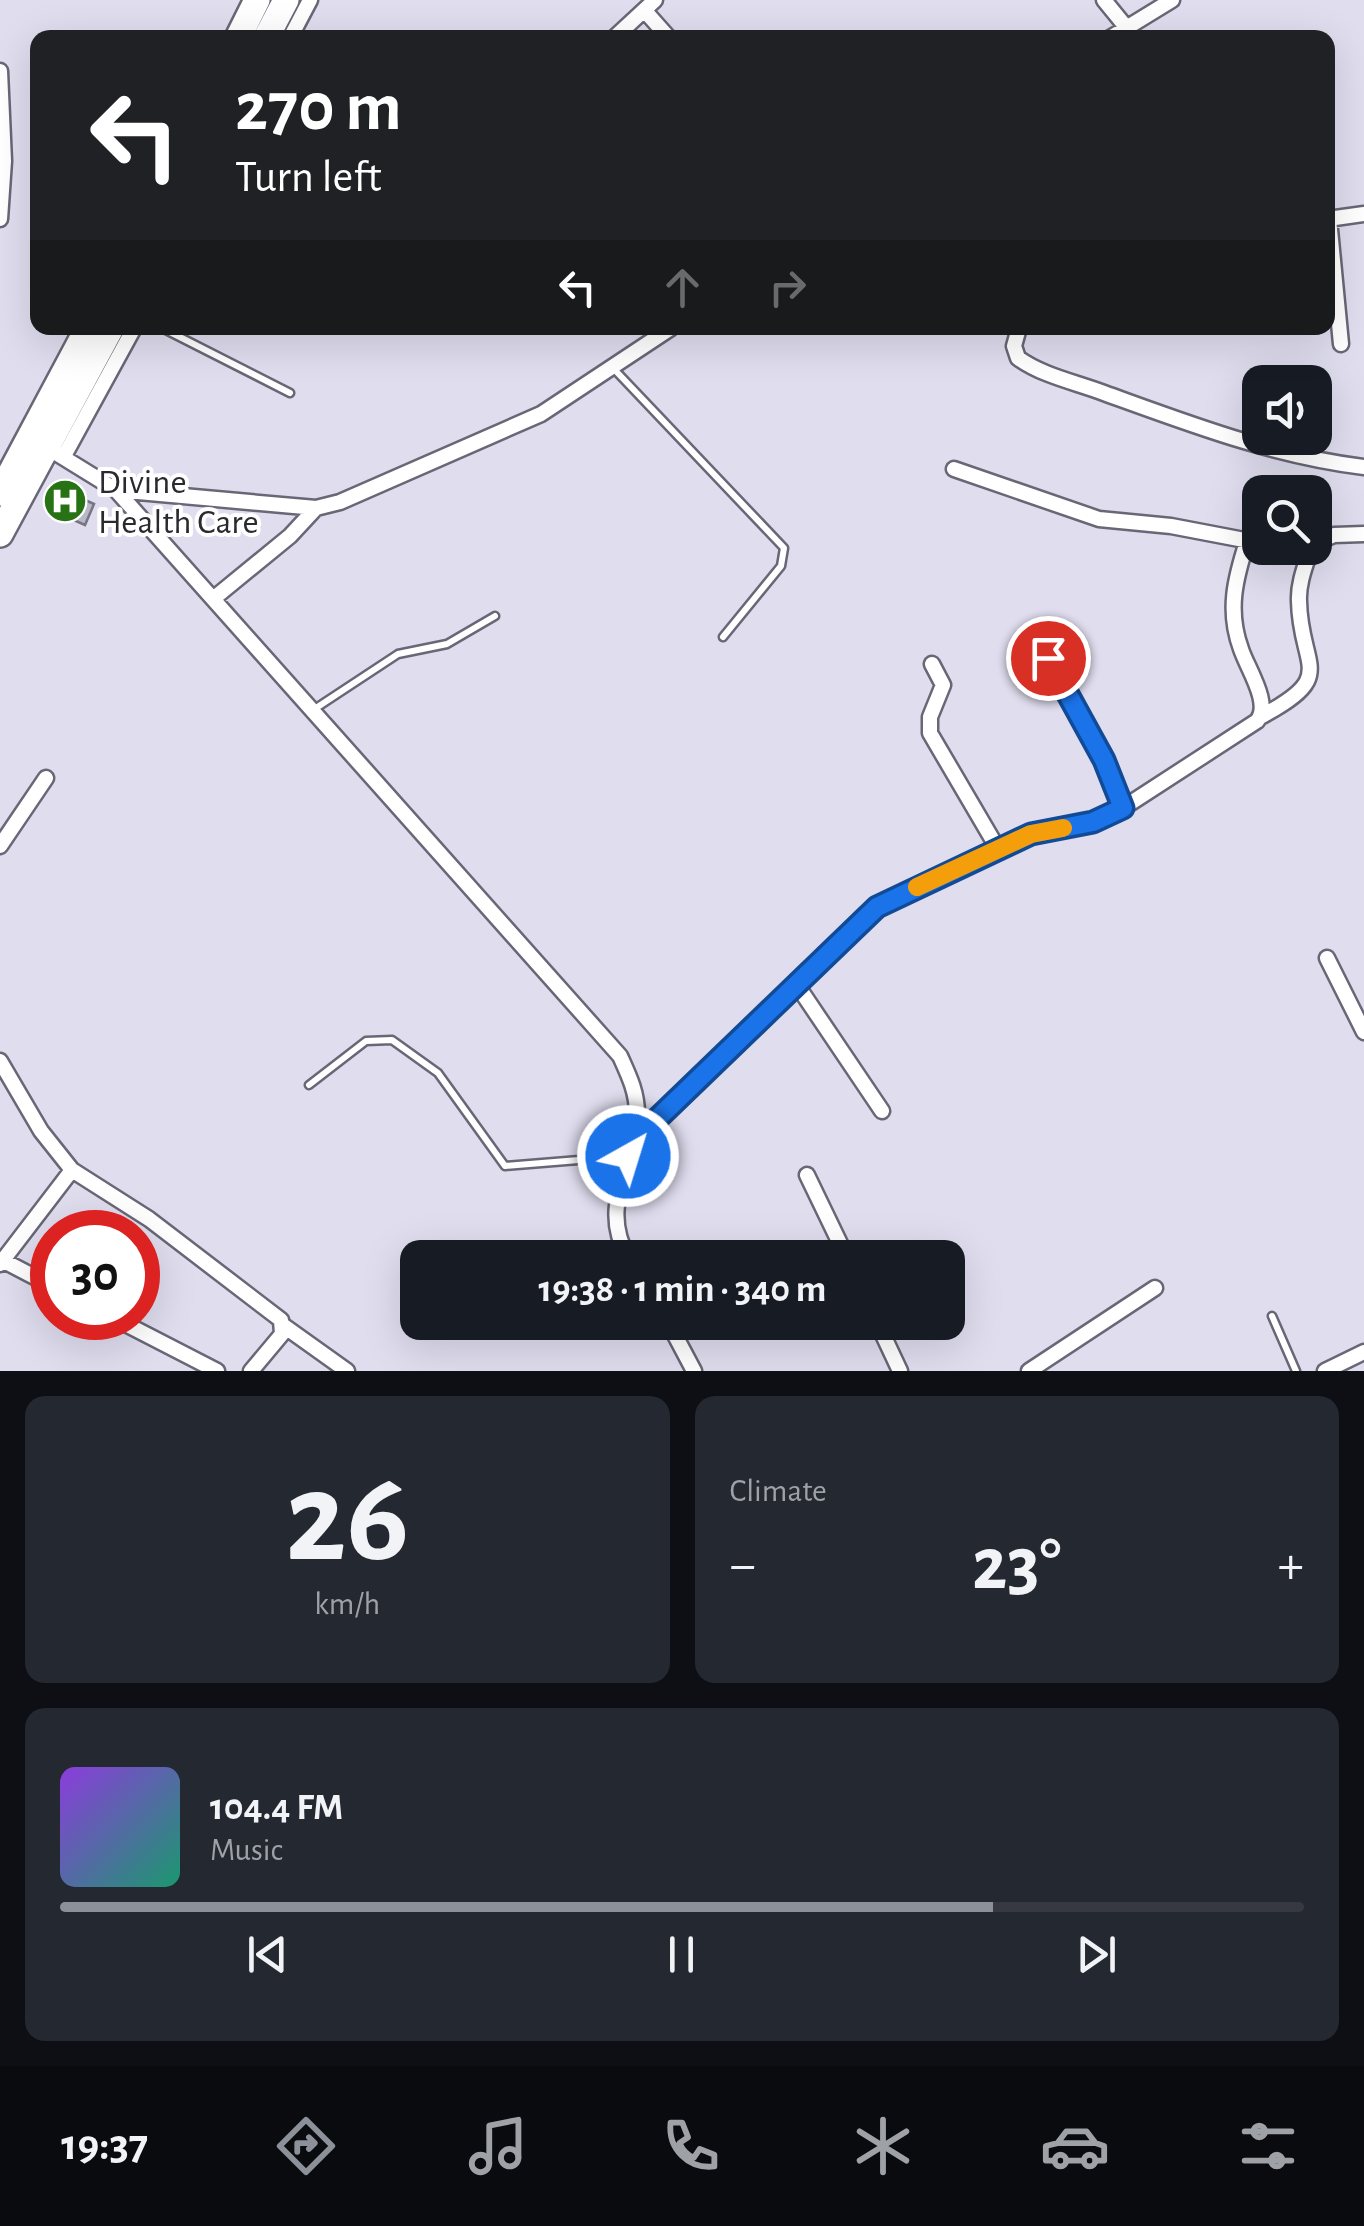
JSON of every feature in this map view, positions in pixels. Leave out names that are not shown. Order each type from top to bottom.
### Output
[{"type":"highway","points":[[242,30],[257,0]]},
{"type":"highway","points":[[270,30],[286,0]]},
{"type":"highway","points":[[0,492],[46,446],[86,335]]},
{"type":"highway","points":[[0,534],[107,335]]},
{"type":"street","points":[[294,30],[310,0]]},
{"type":"street","points":[[1104,0],[1126,28]]},
{"type":"street","points":[[1123,30],[1172,0]]},
{"type":"street","points":[[623,30],[650,6],[664,30]]},
{"type":"street","points":[[0,71],[0,219]]},
{"type":"street","points":[[1335,218],[1364,214]]},
{"type":"street","points":[[1335,292],[1340,344]]},
{"type":"street","points":[[129,335],[46,446],[116,490],[620,1056],[635,1087],[638,1119],[616,1202],[615,1228],[620,1240]]},
{"type":"street","points":[[116,490],[316,508],[340,502],[541,414],[660,335]]},
{"type":"street","points":[[1018,335],[1014,346],[1018,358],[1049,374],[1227,438],[1292,456],[1364,467]]},
{"type":"street","points":[[954,469],[1099,518],[1172,526],[1242,540]]},
{"type":"street","points":[[212,598],[290,536],[316,508]]},
{"type":"street","points":[[1332,537],[1364,534]]},
{"type":"street","points":[[1244,565],[1233,592],[1234,622],[1262,704],[1262,716]]},
{"type":"street","points":[[629,1150],[877,907],[1031,834],[1093,822],[1123,808],[1262,716],[1298,697],[1310,677],[1298,598],[1307,565]]},
{"type":"street","points":[[1048,658],[1104,760],[1123,808]]},
{"type":"street","points":[[932,664],[943,685],[930,717],[930,733],[998,849]]},
{"type":"street","points":[[0,846],[46,778]]},
{"type":"street","points":[[1328,958],[1364,1032]]},
{"type":"street","points":[[797,984],[882,1111]]},
{"type":"street","points":[[0,1062],[41,1131],[72,1170],[150,1219],[346,1371]]},
{"type":"street","points":[[30,1276],[1,1262],[72,1170]]},
{"type":"street","points":[[807,1175],[838,1240]]},
{"type":"street","points":[[1029,1371],[1155,1288]]},
{"type":"street","points":[[251,1371],[284,1326]]},
{"type":"street","points":[[157,1340],[217,1371]]},
{"type":"street","points":[[678,1340],[694,1371]]},
{"type":"street","points":[[885,1340],[900,1371]]},
{"type":"street","points":[[1325,1371],[1364,1352]]},
{"type":"lane","points":[[176,335],[290,394]]},
{"type":"lane","points":[[612,367],[784,548],[781,566],[723,637]]},
{"type":"lane","points":[[312,710],[398,654],[446,644],[494,616]]},
{"type":"lane","points":[[309,1086],[366,1041],[392,1040],[438,1072],[505,1166],[629,1150]]},
{"type":"lane","points":[[1272,1316],[1296,1371]]},
{"type":"building","points":[[58,488],[94,504],[85,525],[49,509]]},
{"type":"slow traffic","points":[[917,887],[1031,834],[1063,828]]},
{"type":"place","name":"Divine Health Care","points":[[65,501]]},
{"type":"route","points":[[628,1156],[631,1144],[877,907],[1031,834],[1093,822],[1123,808],[1104,760],[1048,658]]}]
